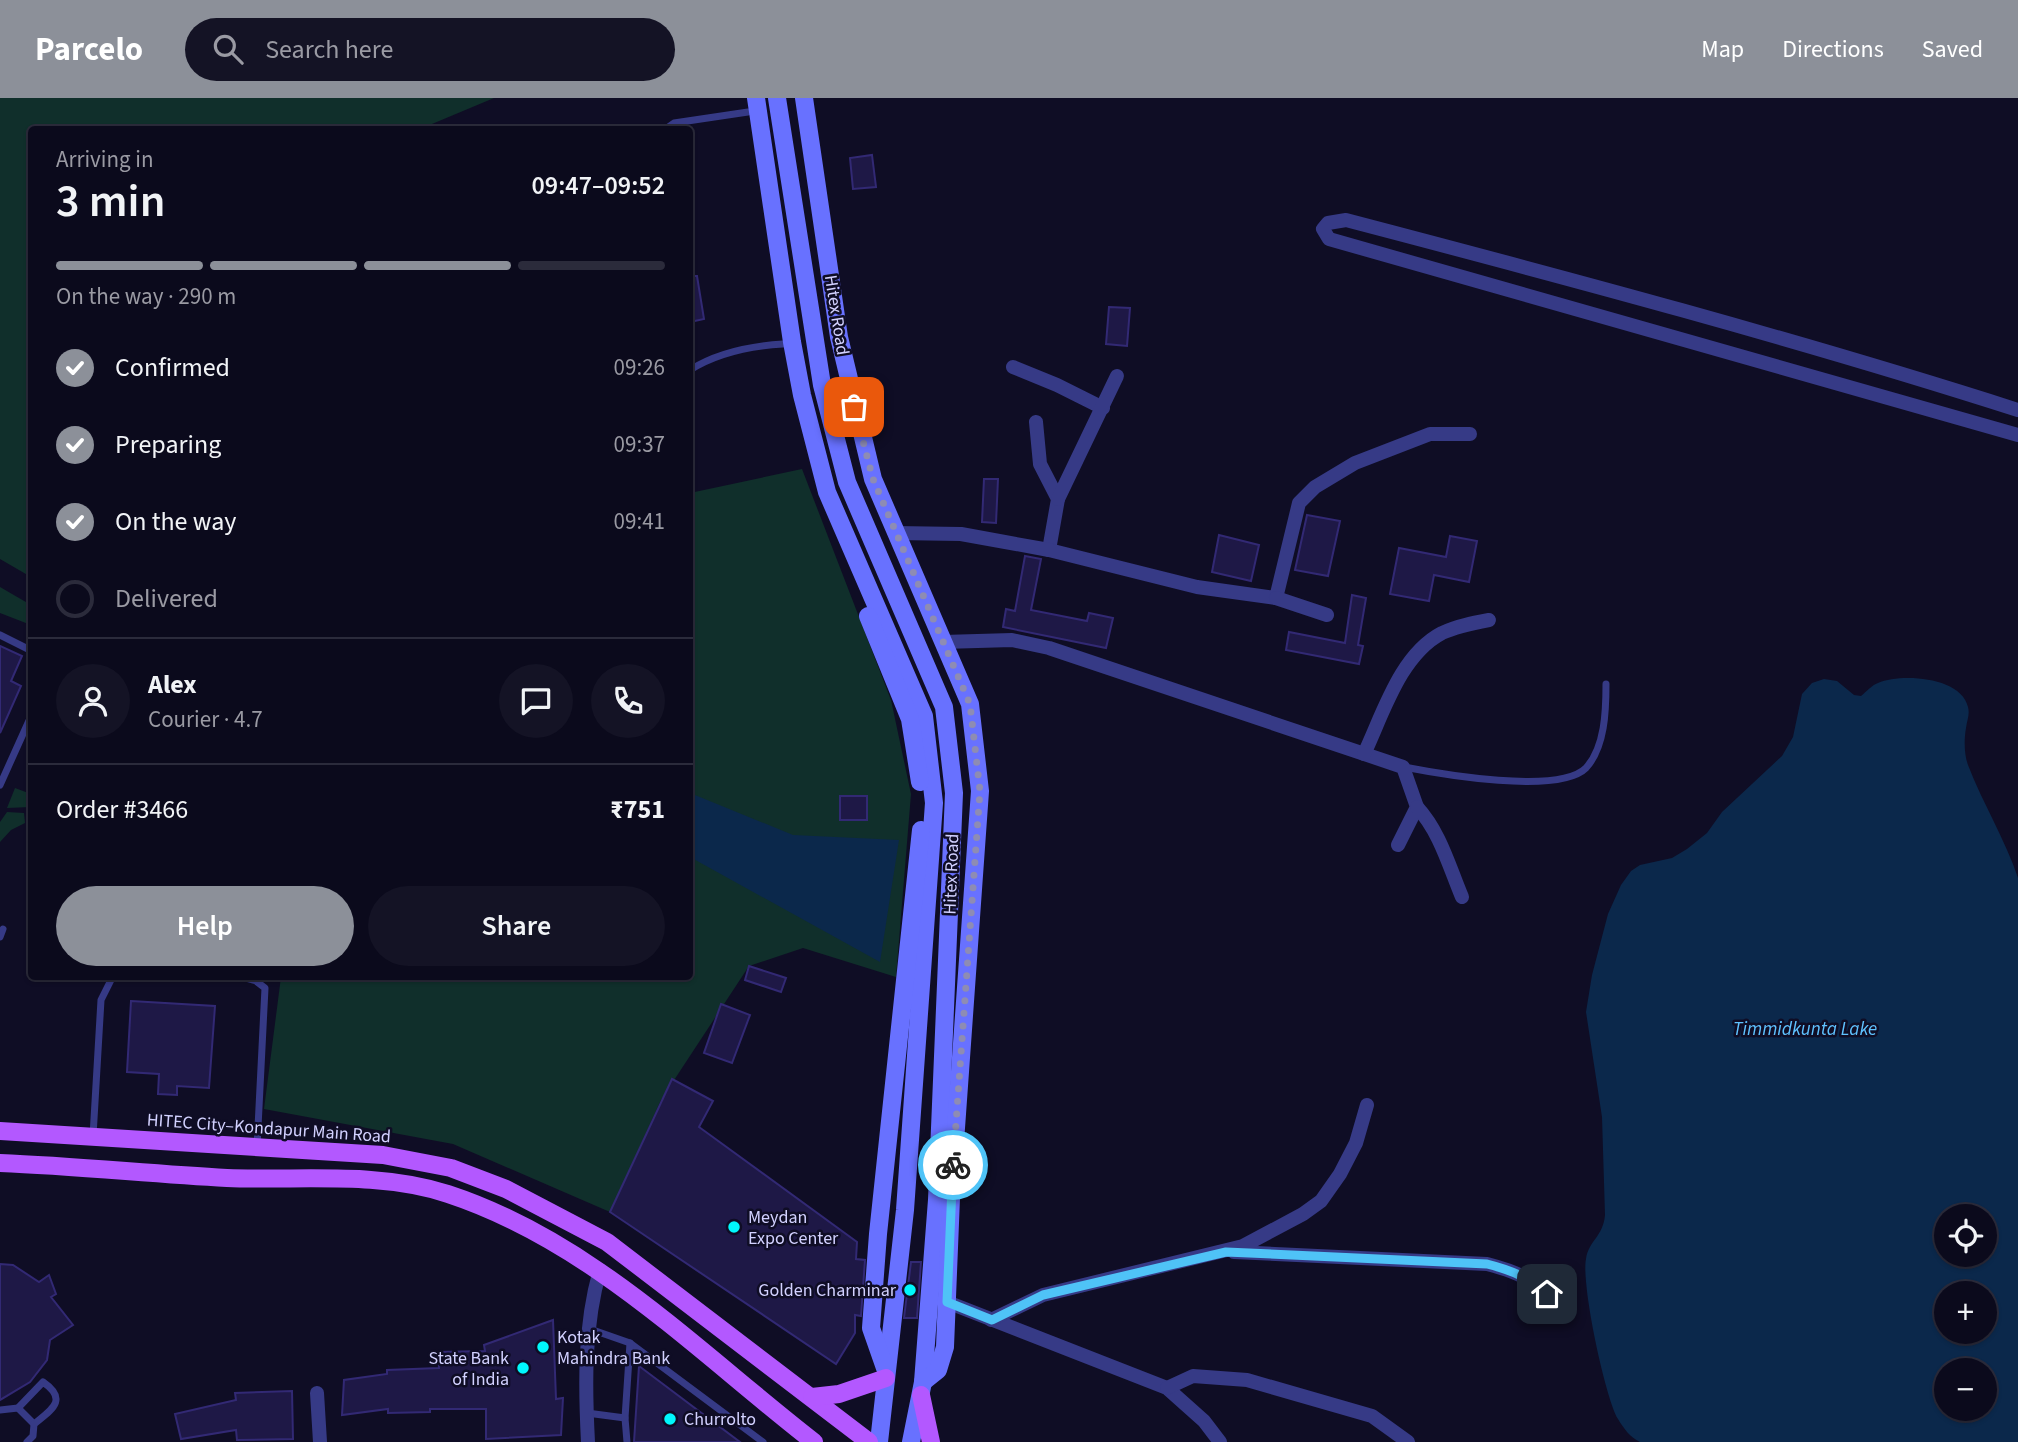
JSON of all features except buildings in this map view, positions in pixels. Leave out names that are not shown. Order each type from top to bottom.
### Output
[{"type":"main road","name":"HITEC City–Kondapur Main Road","points":[[0,1131],[383,1155],[451,1168],[506,1189],[607,1242],[869,1442]]},
{"type":"main road","points":[[0,1163],[228,1178],[384,1181],[446,1193],[496,1212],[600,1270],[808,1440]]},
{"type":"main road","points":[[679,1333],[696,1309]]},
{"type":"main road","points":[[812,1397],[839,1394],[887,1376]]},
{"type":"main road","points":[[922,1389],[931,1442]]},
{"type":"street","name":"Hitex Road","points":[[777,98],[822,385],[847,482],[944,706],[954,793],[937,1200],[922,1389],[911,1442]]},
{"type":"street","name":"Hitex Road","points":[[804,98],[848,383],[873,479],[970,704],[980,791],[951,1198],[945,1347],[938,1370],[922,1389]]},
{"type":"street","name":"Hitex Road","points":[[750,103],[783,344],[799,425],[822,503],[910,719],[923,804],[870,1328],[887,1376]]},
{"type":"street","name":"Hitex Road","points":[[750,103],[792,342],[805,407],[827,492],[924,716],[934,803],[905,1210],[879,1442]]},
{"type":"street","points":[[2018,410],[1890,369],[1532,268],[1346,220],[1328,223],[1323,229],[1329,239],[2018,435]]},
{"type":"street","points":[[1013,367],[1102,408]]},
{"type":"street","points":[[1049,550],[1058,499],[1117,376]]},
{"type":"street","points":[[1036,422],[1040,464],[1058,499]]},
{"type":"street","points":[[1276,598],[1300,503],[1315,486],[1355,463],[1430,433],[1470,434]]},
{"type":"street","points":[[895,533],[961,534],[1049,550],[1197,587],[1276,598],[1327,615]]},
{"type":"street","points":[[1364,754],[1408,661],[1440,634],[1489,620]]},
{"type":"street","points":[[943,642],[1012,640],[1049,648],[1403,767],[1418,807],[1437,834],[1462,897]]},
{"type":"street","points":[[1398,845],[1418,807]]},
{"type":"street","points":[[992,1320],[1043,1295],[1226,1252],[1303,1214],[1321,1201],[1340,1174],[1356,1143],[1367,1105]]},
{"type":"street","points":[[1226,1252],[1487,1264],[1514,1271],[1534,1282],[1547,1294],[1562,1315]]},
{"type":"street","points":[[587,1442],[590,1329],[594,1291],[600,1270]]},
{"type":"street","points":[[947,1302],[1167,1388],[1204,1421],[1220,1442]]},
{"type":"street","points":[[1167,1388],[1193,1376],[1247,1380],[1372,1416],[1408,1442]]},
{"type":"street","points":[[317,1393],[320,1442]]},
{"type":"lane","points":[[670,126],[750,103]]},
{"type":"lane","points":[[693,368],[706,360],[761,345],[783,344]]},
{"type":"lane","points":[[0,635],[28,649]]},
{"type":"lane","points":[[1403,767],[1473,779],[1541,780],[1570,776],[1585,768],[1597,749],[1605,719],[1606,684]]},
{"type":"lane","points":[[0,785],[28,723]]},
{"type":"lane","points":[[93,1137],[101,1000],[111,980]]},
{"type":"lane","points":[[252,980],[265,988],[257,1147]]},
{"type":"lane","points":[[590,1329],[631,1343],[763,1442]]},
{"type":"lane","points":[[627,1442],[625,1418],[631,1343]]},
{"type":"lane","points":[[0,1410],[18,1408],[43,1382],[53,1389],[57,1399],[54,1408],[34,1424],[33,1436],[27,1442]]},
{"type":"lane","points":[[18,1408],[34,1424]]},
{"type":"lane","points":[[586,1413],[625,1418]]},
{"type":"green space","points":[[0,98],[494,98],[427,126],[28,126],[28,575],[0,559]]},
{"type":"green space","points":[[802,469],[891,700],[911,794],[896,977],[803,948],[749,966],[661,1100],[610,1212],[453,1144],[264,1109],[281,980],[693,980],[693,492]]},
{"type":"green space","points":[[0,587],[28,603],[28,624],[0,613]]},
{"type":"green space","points":[[15,788],[28,793],[28,807],[7,808]]},
{"type":"green space","points":[[7,812],[24,813],[25,823],[11,830],[0,842],[0,822]]},
{"type":"water","name":"Timmidkunta Lake","points":[[1901,678],[1929,680],[1954,689],[1963,697],[1969,710],[1965,732],[1967,761],[2018,878],[2018,1442],[1640,1442],[1633,1438],[1618,1419],[1607,1388],[1590,1315],[1585,1272],[1590,1247],[1602,1228],[1605,1215],[1602,1117],[1586,1012],[1592,975],[1608,914],[1621,885],[1631,871],[1640,865],[1672,858],[1687,849],[1707,833],[1722,812],[1782,756],[1793,737],[1802,694],[1812,683],[1824,679],[1837,681],[1854,695],[1861,696],[1878,683]]},
{"type":"water","points":[[693,794],[793,835],[899,840],[880,962],[693,859]]},
{"type":"way so far","points":[[854,407],[873,479],[970,704],[980,791],[953,1165]]},
{"type":"place","name":"Meydan Expo Center","points":[[734,1227]]},
{"type":"place","name":"Golden Charminar","points":[[910,1290]]},
{"type":"place","name":"Kotak Mahindra Bank","points":[[543,1347]]},
{"type":"place","name":"State Bank of India","points":[[523,1368]]},
{"type":"place","name":"Churrolto","points":[[670,1419]]},
{"type":"route","points":[[953,1165],[947,1302],[992,1320],[1043,1295],[1226,1252],[1487,1264],[1514,1271],[1534,1282],[1547,1294]]}]
